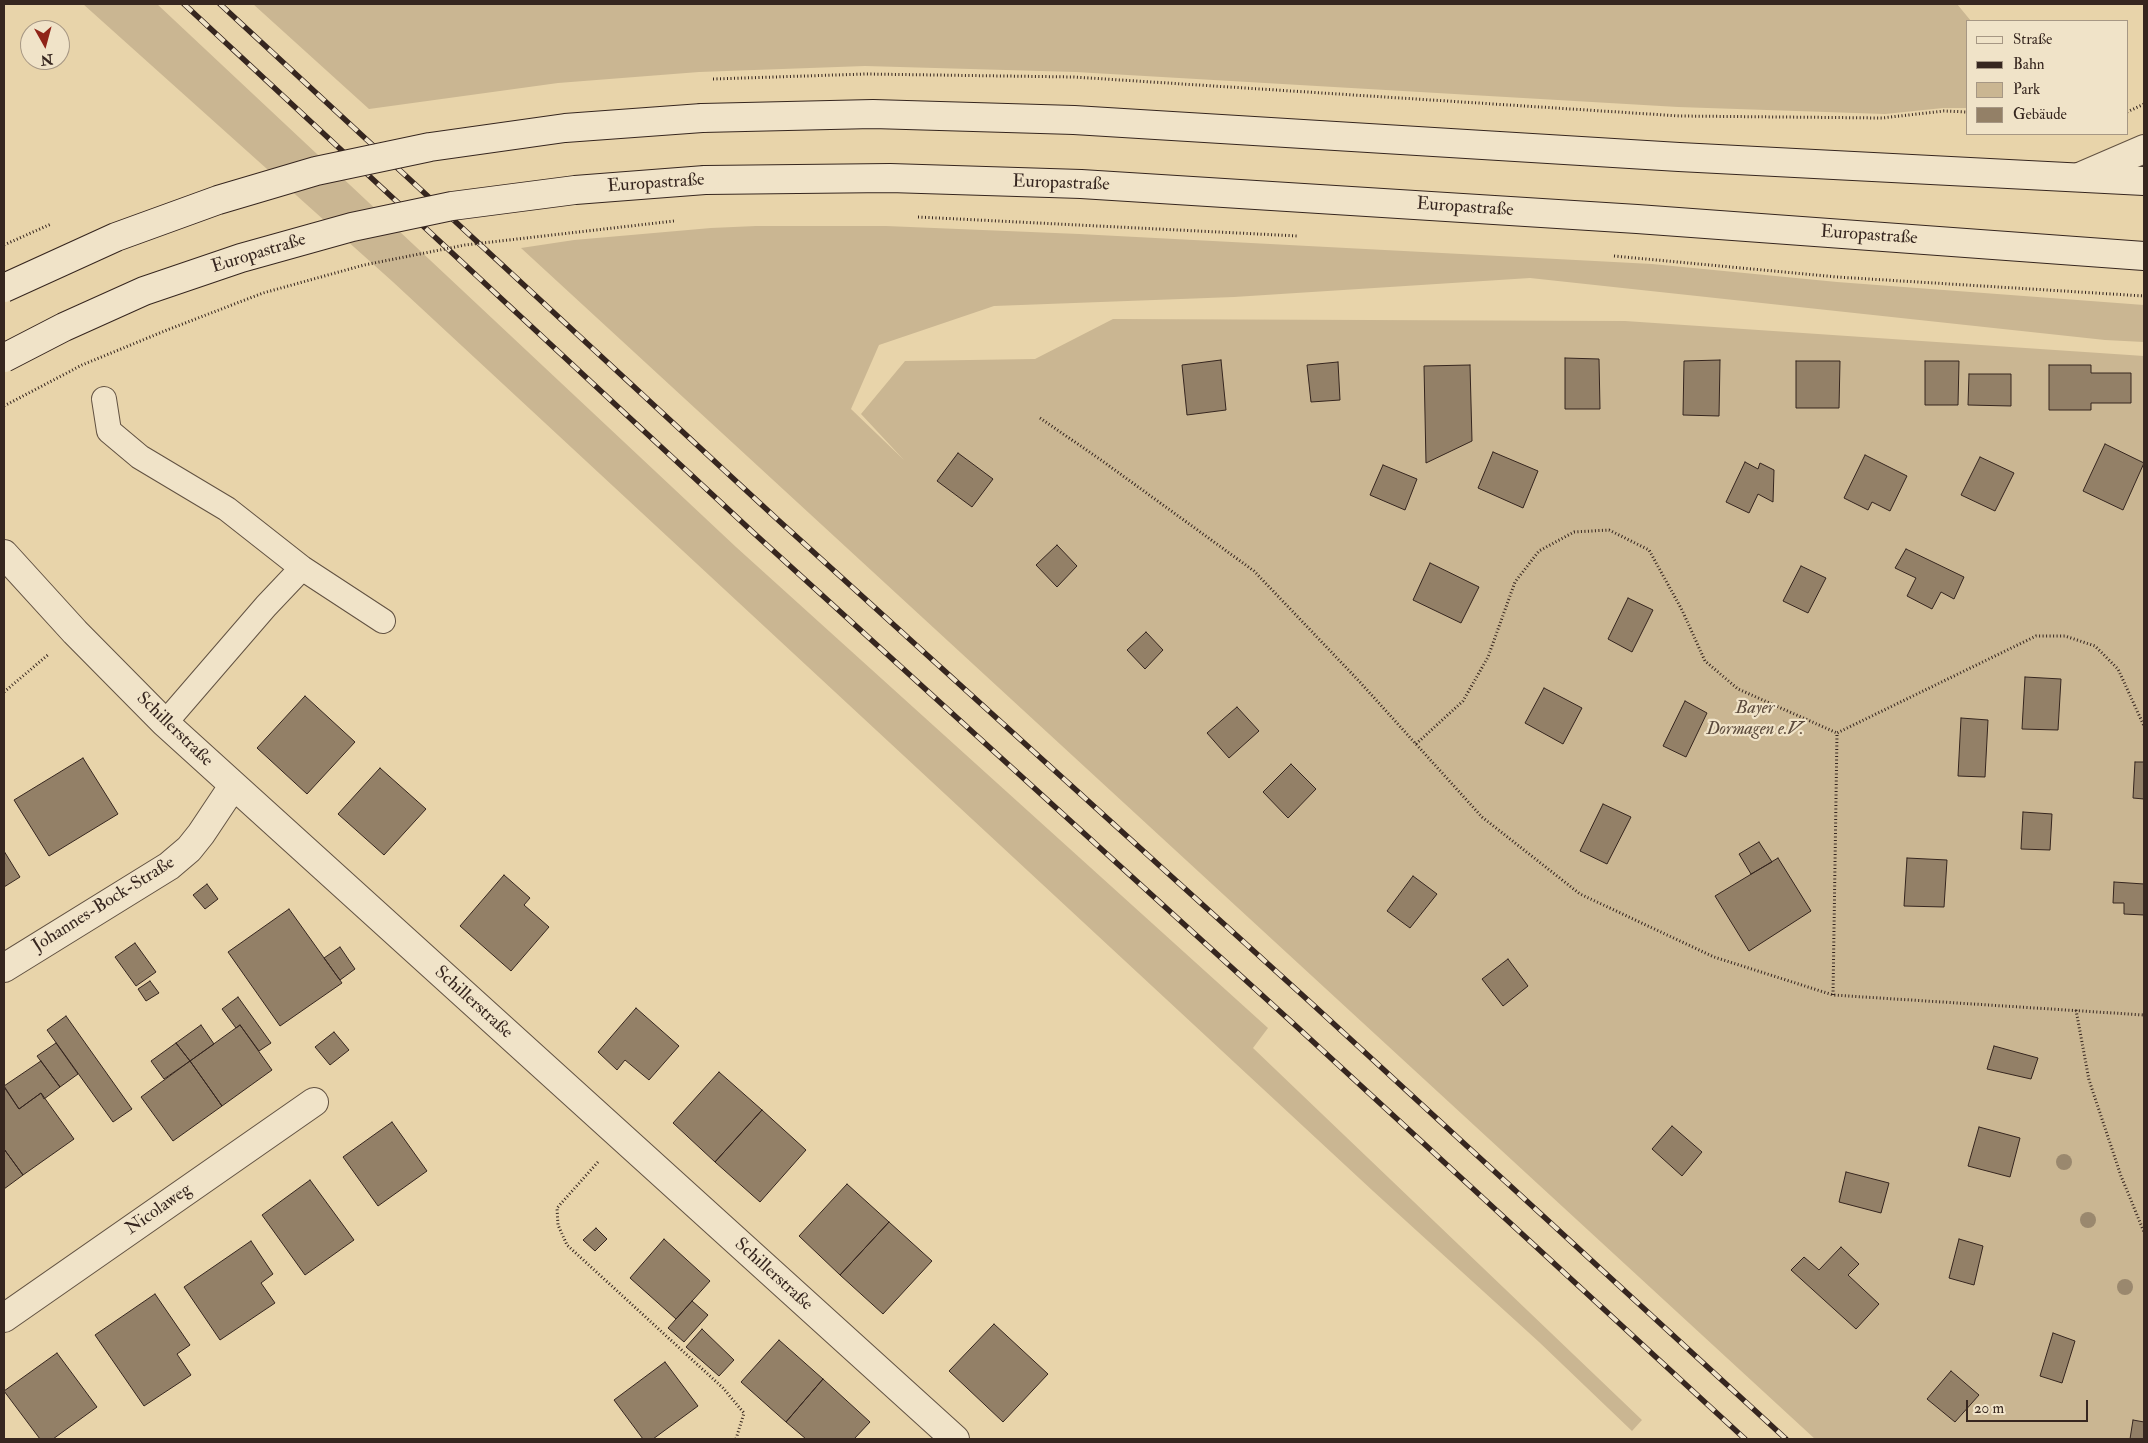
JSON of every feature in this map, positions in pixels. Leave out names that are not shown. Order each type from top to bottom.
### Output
[{"type":"main road","points":[[4,288],[116,237],[218,200],[316,171],[430,147],[565,128],[702,118],[873,114],[1074,120],[1679,157],[2144,181]]},
{"type":"main road","points":[[2078,178],[2144,149]]},
{"type":"main road","name":"Europastraße","points":[[4,358],[144,291],[241,258],[352,227],[452,206],[575,190],[705,180],[890,178],[1081,184],[1637,219],[2144,256]]},
{"type":"main road","name":"Schillerstraße","points":[[4,554],[75,632],[165,723],[955,1439]]},
{"type":"main road","name":"Johannes-Bock-Straße","points":[[4,968],[169,866],[189,849],[202,834],[233,786]]},
{"type":"main road","name":"Nicolaweg","points":[[4,1318],[314,1102]]},
{"type":"lane","points":[[104,398],[109,431],[140,458],[227,509],[302,568],[383,622]]},
{"type":"lane","points":[[165,723],[266,606],[302,568]]},
{"type":"path","points":[[710,80],[866,74],[1074,77],[1680,116],[1882,118],[1944,111],[1966,112]]},
{"type":"path","points":[[2128,112],[2144,104]]},
{"type":"path","points":[[917,217],[1299,236]]},
{"type":"path","points":[[4,406],[82,365],[263,293],[354,268],[465,245],[678,220]]},
{"type":"path","points":[[1604,255],[1837,276],[2144,296]]},
{"type":"path","points":[[1040,418],[1254,571],[1482,817],[1580,894],[1714,957],[1833,995],[2144,1015]]},
{"type":"path","points":[[1416,744],[1463,700],[1488,657],[1515,582],[1539,551],[1574,532],[1609,530],[1649,550],[1682,610],[1705,661],[1738,689],[1837,733],[2036,636],[2065,636],[2095,646],[2118,669],[2144,726]]},
{"type":"path","points":[[4,692],[75,632]]},
{"type":"path","points":[[1833,995],[1837,733]]},
{"type":"path","points":[[2076,1010],[2089,1080],[2121,1176],[2144,1232]]},
{"type":"path","points":[[620,1137],[557,1208],[558,1226],[567,1245],[723,1388],[744,1413],[736,1439]]},
{"type":"green space","points":[[83,4],[157,4],[736,547],[1268,1028],[1253,1048],[1642,1420],[1632,1431],[1539,1342],[1373,1191],[393,282]]},
{"type":"green space","points":[[253,4],[1957,4],[1970,20],[1966,20],[1966,108],[1943,108],[1885,114],[1678,107],[1076,72],[865,66],[699,72],[558,83],[369,109]]},
{"type":"green space","name":"Bayer Dormagen e.V.","points":[[756,226],[886,226],[1079,234],[1652,264],[1837,282],[2144,305],[2144,342],[2105,340],[1530,278],[1234,297],[994,306],[879,345],[851,409],[904,460],[861,414],[905,361],[1035,359],[1113,319],[1625,321],[2144,356],[2144,1439],[1815,1439],[521,248],[574,240]]},
{"type":"building","points":[[1565,358],[1599,359],[1600,409],[1565,409]]},
{"type":"building","points":[[1221,360],[1226,410],[1187,415],[1182,365]]},
{"type":"building","points":[[1720,360],[1719,416],[1683,415],[1684,361]]},
{"type":"building","points":[[1796,361],[1840,361],[1839,408],[1796,408]]},
{"type":"building","points":[[1925,361],[1959,361],[1958,405],[1925,405]]},
{"type":"building","points":[[1338,362],[1340,400],[1311,402],[1307,365]]},
{"type":"building","points":[[1470,365],[1472,441],[1426,463],[1424,366]]},
{"type":"building","points":[[2049,365],[2091,365],[2091,373],[2131,373],[2131,403],[2091,403],[2091,410],[2049,410]]},
{"type":"building","points":[[1969,374],[2011,374],[2011,406],[1968,405]]},
{"type":"building","points":[[2105,444],[2144,463],[2123,510],[2083,491]]},
{"type":"building","points":[[1493,452],[1538,471],[1523,508],[1478,488]]},
{"type":"building","points":[[958,453],[993,479],[972,507],[937,481]]},
{"type":"building","points":[[1865,455],[1907,476],[1890,511],[1872,502],[1868,510],[1844,498]]},
{"type":"building","points":[[1980,457],[2014,473],[1995,511],[1961,495]]},
{"type":"building","points":[[1745,462],[1758,469],[1760,463],[1774,470],[1773,502],[1758,494],[1749,513],[1726,502]]},
{"type":"building","points":[[1383,465],[1417,479],[1405,510],[1370,495]]},
{"type":"building","points":[[1057,545],[1077,566],[1057,587],[1036,565]]},
{"type":"building","points":[[1906,549],[1964,577],[1954,599],[1941,592],[1932,609],[1907,596],[1916,578],[1895,568]]},
{"type":"building","points":[[1430,563],[1479,587],[1461,623],[1413,600]]},
{"type":"building","points":[[1801,566],[1826,578],[1808,613],[1783,601]]},
{"type":"building","points":[[1628,598],[1653,610],[1632,652],[1608,639]]},
{"type":"building","points":[[1146,632],[1163,650],[1145,669],[1127,650]]},
{"type":"building","points":[[2025,677],[2061,679],[2058,730],[2022,729]]},
{"type":"building","points":[[1544,688],[1582,708],[1563,744],[1525,723]]},
{"type":"building","points":[[305,696],[355,742],[307,794],[257,748]]},
{"type":"building","points":[[1685,701],[1707,713],[1686,757],[1663,746]]},
{"type":"building","points":[[1237,707],[1259,731],[1229,758],[1207,733]]},
{"type":"building","points":[[1961,718],[1988,720],[1985,777],[1958,776]]},
{"type":"building","points":[[83,758],[118,814],[49,856],[14,800]]},
{"type":"building","points":[[2135,762],[2144,762],[2144,799],[2133,798]]},
{"type":"building","points":[[1291,764],[1316,789],[1288,818],[1263,792]]},
{"type":"building","points":[[380,768],[426,809],[384,855],[338,814]]},
{"type":"building","points":[[1603,804],[1631,817],[1607,864],[1580,851]]},
{"type":"building","points":[[2023,812],[2052,814],[2050,850],[2021,849]]},
{"type":"building","points":[[1759,842],[1772,862],[1751,874],[1739,854]]},
{"type":"building","points":[[4,851],[20,877],[4,887]]},
{"type":"building","points":[[1778,858],[1811,911],[1749,951],[1715,896]]},
{"type":"building","points":[[1907,858],[1947,860],[1944,907],[1904,906]]},
{"type":"building","points":[[504,875],[530,898],[524,905],[549,927],[511,971],[460,926]]},
{"type":"building","points":[[1413,876],[1437,894],[1410,928],[1387,911]]},
{"type":"building","points":[[2114,882],[2144,884],[2144,915],[2124,914],[2124,903],[2113,903]]},
{"type":"building","points":[[207,884],[218,899],[205,909],[193,895]]},
{"type":"building","points":[[289,909],[342,983],[280,1026],[228,952]]},
{"type":"building","points":[[135,943],[156,972],[136,986],[115,957]]},
{"type":"building","points":[[340,947],[355,969],[340,980],[324,958]]},
{"type":"building","points":[[1508,959],[1528,986],[1503,1006],[1482,979]]},
{"type":"building","points":[[150,981],[159,993],[146,1001],[138,989]]},
{"type":"building","points":[[238,997],[271,1043],[259,1051],[240,1025],[236,1028],[222,1009]]},
{"type":"building","points":[[636,1008],[679,1046],[649,1080],[625,1060],[617,1070],[598,1052]]},
{"type":"building","points":[[66,1016],[132,1109],[113,1122],[47,1030]]},
{"type":"building","points":[[201,1025],[214,1044],[190,1061],[176,1043]]},
{"type":"building","points":[[240,1025],[272,1070],[222,1106],[190,1061]]},
{"type":"building","points":[[334,1032],[349,1050],[330,1065],[315,1047]]},
{"type":"building","points":[[56,1043],[78,1074],[60,1087],[37,1056]]},
{"type":"building","points":[[176,1043],[190,1061],[164,1079],[151,1061]]},
{"type":"building","points":[[1994,1046],[2038,1058],[2031,1079],[1987,1069]]},
{"type":"building","points":[[41,1061],[60,1087],[44,1099],[41,1093],[19,1109],[4,1086]]},
{"type":"building","points":[[190,1061],[222,1106],[173,1141],[141,1097]]},
{"type":"building","points":[[719,1072],[762,1110],[715,1162],[673,1123]]},
{"type":"building","points":[[4,1087],[19,1109],[41,1093],[74,1139],[23,1175],[4,1149]]},
{"type":"building","points":[[762,1110],[806,1150],[760,1202],[715,1162]]},
{"type":"building","points":[[392,1122],[427,1171],[378,1206],[343,1157]]},
{"type":"building","points":[[1672,1126],[1702,1152],[1682,1176],[1652,1149]]},
{"type":"building","points":[[1979,1127],[2020,1138],[2010,1177],[1968,1166]]},
{"type":"building","points":[[4,1149],[23,1175],[4,1189]]},
{"type":"building","points":[[1846,1172],[1889,1183],[1881,1213],[1839,1202]]},
{"type":"building","points":[[310,1180],[354,1240],[305,1275],[262,1215]]},
{"type":"building","points":[[847,1184],[889,1222],[840,1275],[799,1236]]},
{"type":"building","points":[[889,1222],[932,1261],[883,1314],[840,1275]]},
{"type":"building","points":[[596,1228],[607,1239],[595,1251],[583,1240]]},
{"type":"building","points":[[664,1239],[710,1281],[676,1319],[630,1278]]},
{"type":"building","points":[[1959,1239],[1983,1246],[1974,1285],[1949,1278]]},
{"type":"building","points":[[251,1241],[273,1274],[261,1283],[275,1303],[220,1340],[184,1287]]},
{"type":"building","points":[[1841,1247],[1859,1264],[1848,1275],[1879,1304],[1856,1329],[1791,1270],[1804,1257],[1819,1270]]},
{"type":"building","points":[[155,1294],[190,1345],[177,1354],[191,1375],[144,1406],[95,1335]]},
{"type":"building","points":[[692,1301],[708,1315],[684,1342],[668,1328]]},
{"type":"building","points":[[994,1324],[1048,1374],[1003,1422],[949,1371]]},
{"type":"building","points":[[702,1329],[734,1360],[719,1376],[686,1347]]},
{"type":"building","points":[[2053,1333],[2075,1341],[2062,1383],[2040,1376]]},
{"type":"building","points":[[779,1340],[823,1379],[786,1422],[741,1382]]},
{"type":"building","points":[[57,1353],[97,1407],[53,1439],[40,1439],[4,1391]]},
{"type":"building","points":[[665,1362],[698,1406],[653,1439],[643,1439],[614,1400]]},
{"type":"building","points":[[1951,1371],[1979,1395],[1955,1422],[1927,1399]]},
{"type":"building","points":[[823,1379],[870,1422],[854,1439],[806,1439],[786,1422]]},
{"type":"building","points":[[2133,1420],[2144,1422],[2144,1439],[2130,1439]]},
{"type":"railway","points":[[184,4],[757,536],[1296,1026],[1745,1439]]},
{"type":"railway","points":[[220,4],[777,519],[1310,1002],[1786,1439]]}]
